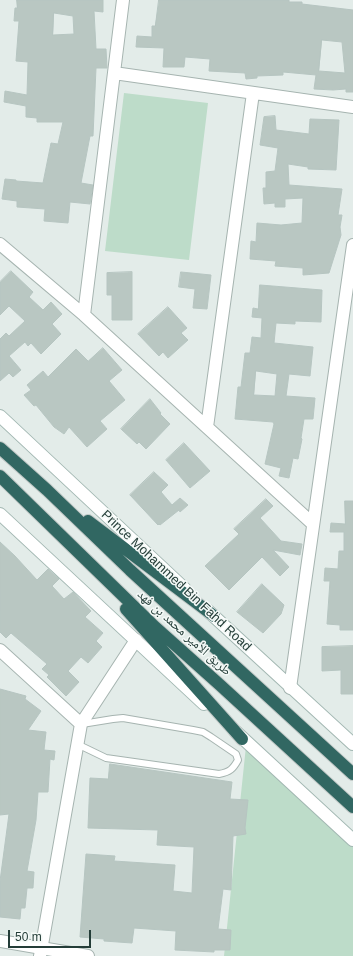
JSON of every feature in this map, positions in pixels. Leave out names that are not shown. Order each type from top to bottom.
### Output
[{"type":"highway","name":"طريق الأمير محمد بن فهد","points":[[0,448],[47,490],[130,570],[353,774]]},
{"type":"highway","name":"طريق الأمير محمد بن فهد","points":[[0,476],[155,627],[353,807]]},
{"type":"highway","points":[[47,490],[214,616]]},
{"type":"highway","points":[[46,520],[242,738]]},
{"type":"street","points":[[84,315],[123,0]]},
{"type":"street","points":[[114,73],[353,107]]},
{"type":"street","points":[[207,427],[253,93]]},
{"type":"street","points":[[0,244],[84,315],[313,524]]},
{"type":"street","points":[[290,688],[353,245]]},
{"type":"street","name":"Prince Mohammed Bin Fahd Road","points":[[0,416],[290,688],[353,744]]},
{"type":"street","points":[[0,514],[353,840]]},
{"type":"street","points":[[40,952],[81,724],[136,640]]},
{"type":"street","points":[[0,650],[81,724]]},
{"type":"street","points":[[0,941],[40,952],[88,956]]},
{"type":"lane","points":[[77,744],[106,758],[219,774],[227,773],[233,769],[238,760],[236,754],[203,732],[122,718],[113,718],[81,724]]},
{"type":"green space","points":[[124,93],[208,103],[189,260],[105,251]]},
{"type":"green space","points":[[246,746],[353,847],[353,956],[224,956]]},
{"type":"building","points":[[17,0],[103,0],[103,12],[94,11],[96,49],[106,49],[107,68],[96,68],[93,136],[90,136],[81,183],[93,185],[90,204],[70,202],[68,223],[44,221],[45,209],[17,207],[17,201],[2,199],[5,179],[43,183],[51,143],[58,144],[63,122],[37,122],[37,118],[26,117],[26,106],[4,102],[5,91],[27,95],[28,62],[16,61],[19,21],[14,21],[15,8],[17,8]],"holes":[[[54,13],[73,16],[74,34],[53,35]]]},
{"type":"building","points":[[159,0],[289,0],[289,2],[302,2],[302,4],[353,10],[353,92],[346,92],[346,89],[314,89],[316,75],[283,72],[283,75],[257,76],[257,78],[246,79],[245,73],[209,71],[210,59],[185,57],[184,67],[163,67],[164,48],[136,47],[137,36],[152,37],[152,26],[155,26]],"holes":[[[322,40],[342,42],[345,73],[319,71]]]},
{"type":"building","points":[[275,116],[276,130],[309,134],[310,119],[339,120],[336,170],[308,169],[308,167],[288,164],[289,185],[342,189],[338,215],[342,215],[340,227],[341,235],[329,273],[303,275],[303,268],[275,266],[276,261],[250,259],[251,241],[256,242],[257,223],[281,225],[302,223],[303,198],[285,199],[285,207],[275,207],[275,203],[264,204],[263,188],[266,188],[266,172],[275,171],[278,148],[260,145],[264,117]]},
{"type":"building","points":[[11,271],[33,292],[29,297],[43,310],[51,302],[62,314],[52,324],[61,334],[41,354],[31,343],[28,346],[25,342],[9,356],[21,370],[13,377],[9,373],[0,381],[0,339],[6,333],[9,336],[25,321],[9,306],[0,315],[0,282]]},
{"type":"building","points":[[132,272],[132,320],[112,320],[112,295],[107,295],[107,273]]},
{"type":"building","points":[[181,272],[211,275],[207,309],[193,308],[195,289],[179,287]]},
{"type":"building","points":[[260,285],[322,290],[321,322],[295,321],[295,324],[276,323],[274,343],[313,347],[310,376],[289,374],[286,396],[315,398],[313,419],[304,419],[298,459],[293,458],[289,478],[279,476],[281,468],[265,464],[274,424],[273,422],[235,419],[238,387],[241,387],[245,353],[250,353],[252,337],[261,338],[262,318],[252,317],[253,308],[258,309]],"holes":[[[256,371],[277,374],[275,396],[254,395]]]},
{"type":"building","points":[[168,307],[187,328],[181,333],[188,340],[168,358],[163,352],[159,356],[138,334]]},
{"type":"building","points":[[103,348],[122,370],[109,381],[125,400],[100,421],[107,429],[87,447],[69,427],[64,434],[54,427],[36,405],[34,406],[24,395],[31,390],[27,385],[43,371],[48,377],[76,349],[88,361]]},
{"type":"building","points":[[150,399],[161,413],[160,414],[170,424],[146,449],[139,442],[137,444],[121,429]]},
{"type":"building","points":[[184,443],[210,471],[190,488],[166,460]]},
{"type":"building","points":[[154,472],[168,485],[161,492],[172,505],[180,498],[188,505],[160,525],[158,525],[130,495]]},
{"type":"building","points":[[266,499],[273,506],[260,518],[281,541],[302,544],[300,555],[273,550],[289,567],[280,576],[262,557],[229,590],[205,566],[239,534],[234,529]]},
{"type":"building","points":[[345,501],[353,501],[353,630],[340,630],[340,625],[327,624],[330,581],[324,581],[325,568],[338,569],[339,551],[344,551],[344,532],[330,532],[331,523],[345,524]]},
{"type":"building","points":[[0,542],[37,580],[48,569],[59,579],[52,586],[64,599],[73,592],[91,611],[85,617],[103,633],[96,641],[102,647],[88,663],[81,657],[68,671],[79,682],[66,696],[47,677],[49,675],[42,669],[47,664],[11,633],[6,638],[0,632]]},
{"type":"building","points":[[262,584],[284,605],[281,614],[263,633],[237,612]]},
{"type":"building","points":[[353,646],[353,694],[341,694],[341,670],[322,671],[322,647]]},
{"type":"building","points":[[0,689],[26,696],[25,699],[41,711],[28,730],[46,732],[44,750],[55,751],[54,760],[50,759],[48,792],[38,792],[36,820],[27,871],[34,872],[33,888],[27,888],[25,908],[21,908],[20,919],[0,917],[0,881],[9,814],[0,815]]},
{"type":"building","points":[[110,764],[232,782],[230,799],[248,800],[245,828],[246,834],[233,836],[231,890],[223,889],[218,929],[231,930],[230,950],[214,950],[214,952],[175,950],[176,931],[134,928],[132,943],[104,941],[104,939],[80,937],[86,854],[115,856],[114,861],[175,865],[173,891],[192,893],[194,847],[157,845],[158,830],[88,828],[90,778],[108,779]]}]
